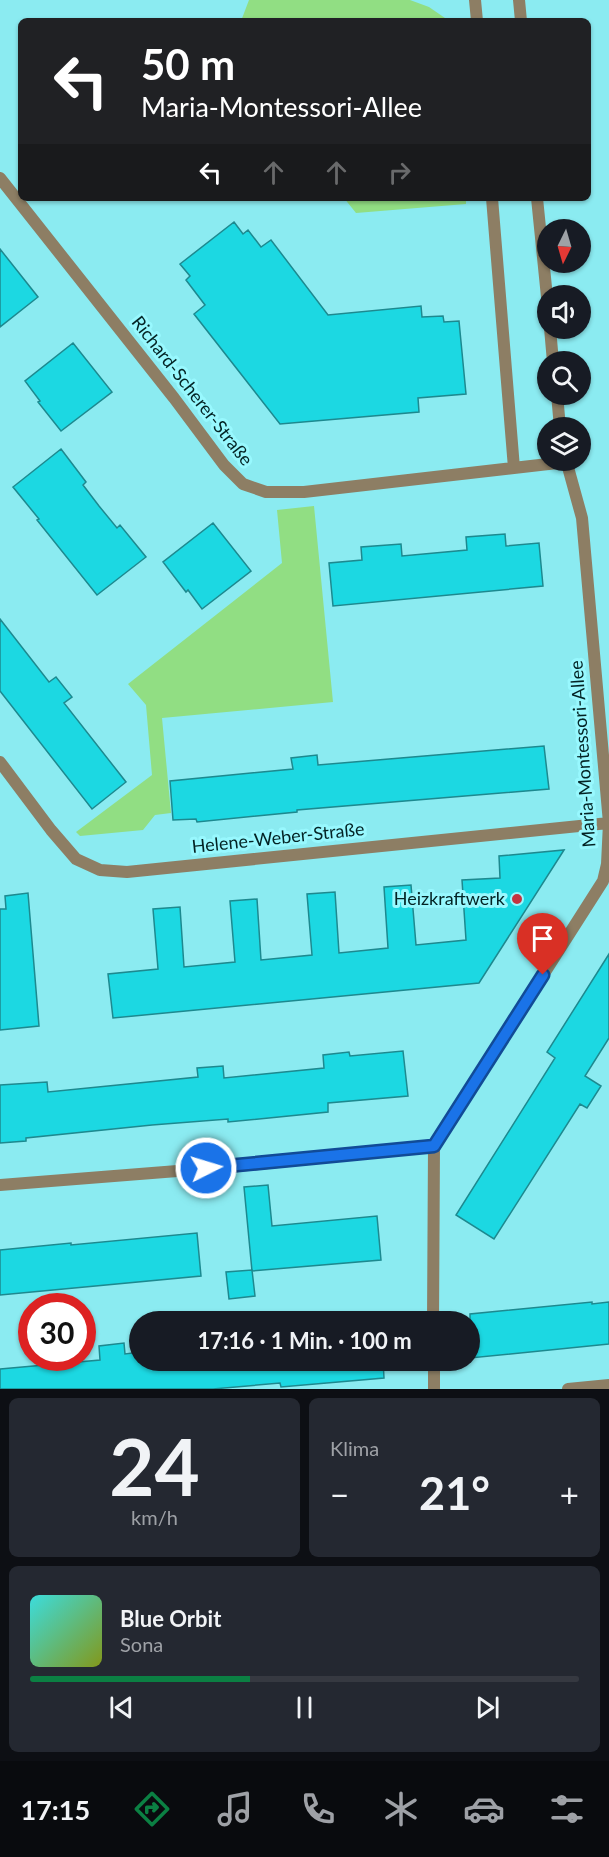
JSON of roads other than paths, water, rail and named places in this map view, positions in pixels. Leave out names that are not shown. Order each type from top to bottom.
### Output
[{"type":"street","points":[[475,0],[477,18]]},
{"type":"street","points":[[519,0],[521,18]]},
{"type":"street","name":"Richard-Scherer-Straße","points":[[0,178],[18,201]]},
{"type":"street","name":"Richard-Scherer-Straße","points":[[18,201],[224,465],[243,484],[266,492],[304,492],[537,465]]},
{"type":"street","points":[[492,201],[514,468]]},
{"type":"street","points":[[537,201],[546,285]]},
{"type":"street","name":"Maria-Montessori-Allee","points":[[434,1146],[603,881],[607,864],[609,823],[582,518],[569,471]]},
{"type":"street","name":"Helene-Weber-Straße","points":[[0,762],[76,860],[100,870],[127,872],[609,823]]},
{"type":"street","points":[[0,1185],[228,1167],[434,1146],[433,1311]]},
{"type":"street","points":[[434,1371],[434,1389]]},
{"type":"street","points":[[568,1389],[609,1385]]},
{"type":"place","name":"Heizkraftwerk","points":[[517,899]]}]
